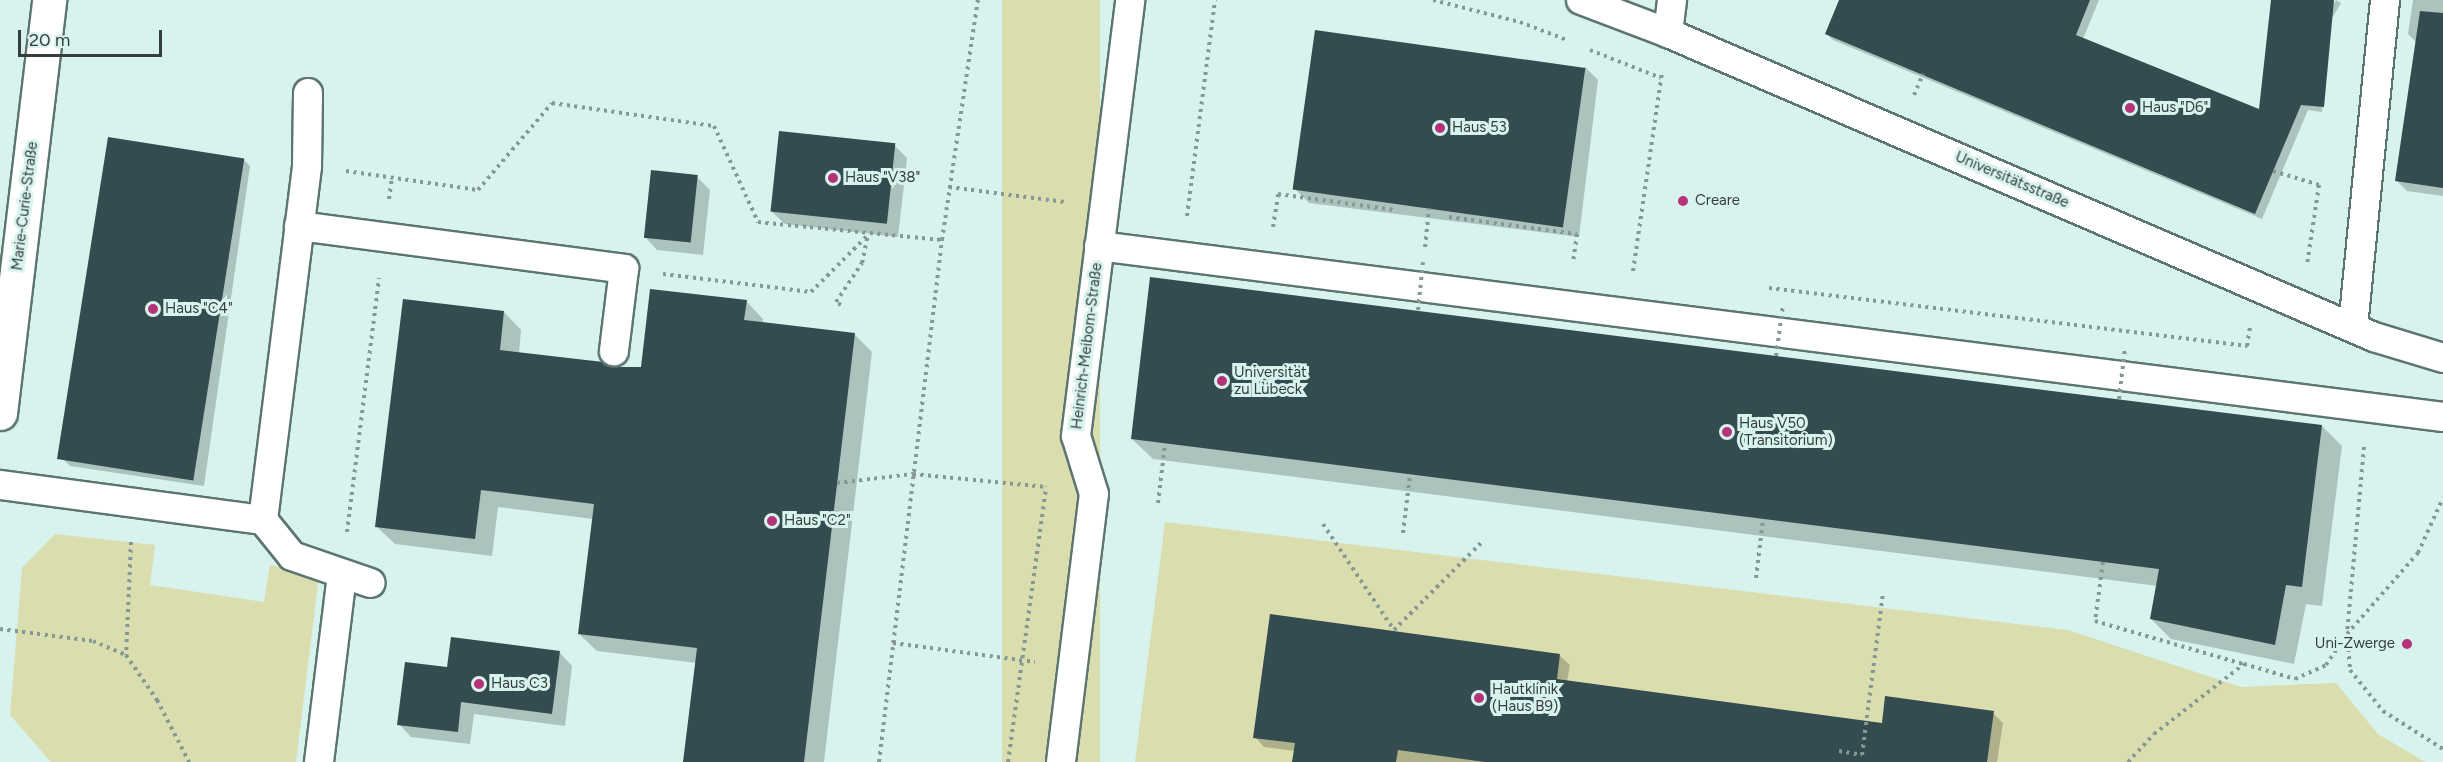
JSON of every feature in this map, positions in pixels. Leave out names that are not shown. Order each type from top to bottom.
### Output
[{"type":"street","name":"Marie-Curie-Straße","points":[[0,413],[49,0]]},
{"type":"lane","name":"Heinrich-Meibom-Straße","points":[[1061,762],[1094,494],[1076,436],[1130,0]]},
{"type":"lane","name":"Universitätsstraße","points":[[1581,0],[1668,33],[2353,327],[2443,358]]},
{"type":"lane","points":[[1668,33],[1672,0]]},
{"type":"lane","points":[[2353,327],[2385,0]]},
{"type":"lane","points":[[263,520],[307,166],[308,93]]},
{"type":"lane","points":[[299,226],[624,269],[614,351]]},
{"type":"lane","points":[[1099,246],[2443,417]]},
{"type":"lane","points":[[0,485],[263,520],[292,556],[342,575],[371,583]]},
{"type":"lane","points":[[319,762],[342,575]]},
{"type":"path","points":[[879,762],[942,240],[978,0]]},
{"type":"path","points":[[1187,217],[1215,0]]},
{"type":"path","points":[[1433,0],[1520,22],[1574,43]]},
{"type":"path","points":[[1633,271],[1668,33]]},
{"type":"path","points":[[1585,48],[1661,78]]},
{"type":"path","points":[[307,166],[478,189],[552,103],[714,126],[758,222],[942,240]]},
{"type":"path","points":[[2273,171],[2319,184],[2301,304]]},
{"type":"path","points":[[342,575],[392,177]]},
{"type":"path","points":[[1274,227],[1278,194],[1395,210]]},
{"type":"path","points":[[1425,246],[1430,208]]},
{"type":"path","points":[[1449,217],[1577,234],[1573,263]]},
{"type":"path","points":[[624,269],[811,292],[868,234]]},
{"type":"path","points":[[841,305],[836,302],[862,263],[868,234]]},
{"type":"path","points":[[1418,310],[1423,262]]},
{"type":"path","points":[[1567,263],[1583,265]]},
{"type":"path","points":[[1623,270],[1645,273]]},
{"type":"path","points":[[1761,287],[2232,345]]},
{"type":"path","points":[[1776,356],[1783,305]]},
{"type":"path","points":[[2119,399],[2125,349]]},
{"type":"path","points":[[1158,503],[1165,444]]},
{"type":"path","points":[[2364,444],[2347,634],[2350,670],[2383,711],[2443,749]]},
{"type":"path","points":[[837,483],[913,474],[1094,494]]},
{"type":"path","points":[[1403,533],[1410,475]]},
{"type":"path","points":[[1008,762],[1046,487]]},
{"type":"path","points":[[2103,562],[2095,621],[2295,679],[2326,665],[2347,634],[2418,553],[2443,498]]},
{"type":"path","points":[[126,655],[132,502]]},
{"type":"path","points":[[1756,578],[1763,519]]},
{"type":"path","points":[[1323,524],[1394,630],[1481,543]]},
{"type":"path","points":[[1839,751],[1862,755],[1883,594]]},
{"type":"path","points":[[0,628],[93,641],[126,655],[157,699],[189,762]]},
{"type":"path","points":[[893,643],[1073,668]]},
{"type":"path","points":[[2128,762],[2154,734],[2244,664]]},
{"type":"green space","points":[[1002,0],[1100,0],[1100,762],[1002,762]]},
{"type":"green space","points":[[1165,522],[2068,630],[2241,687],[2336,683],[2378,734],[2425,762],[1135,762]]},
{"type":"green space","points":[[55,534],[155,545],[150,585],[264,602],[270,565],[319,575],[296,762],[51,762],[10,715],[22,568]]},
{"type":"building","name":"Haus \"D6\"","points":[[1839,0],[2090,0],[2076,35],[2259,109],[2271,0],[2334,0],[2324,107],[2301,105],[2255,214],[1825,34]]},
{"type":"building","points":[[2420,11],[2443,13],[2443,188],[2395,181]]},
{"type":"building","name":"Haus 53","points":[[1315,30],[1585,68],[1563,227],[1293,189]]},
{"type":"building","name":"Haus \"V38\"","points":[[779,131],[895,143],[887,224],[771,212]]},
{"type":"building","name":"Haus \"C4\"","points":[[108,137],[244,159],[193,481],[57,459]]},
{"type":"building","points":[[651,170],[698,175],[691,243],[644,238]]},
{"type":"building","name":"Haus V50 (Transitorium)","points":[[1150,277],[2322,425],[2302,587],[2286,585],[2275,645],[2150,619],[2159,569],[1131,439]]},
{"type":"building","name":"Haus \"C2\"","points":[[650,289],[747,300],[744,320],[855,333],[804,762],[683,762],[697,648],[578,634],[594,504],[481,490],[475,539],[375,527],[403,299],[504,311],[500,350],[603,362],[613,367],[641,367]]},
{"type":"building","name":"Hautklinik (Haus B9)","points":[[1270,614],[1560,654],[1557,679],[1882,723],[1885,696],[1994,711],[1987,762],[1485,762],[1398,750],[1396,762],[1292,762],[1295,743],[1253,738]]},
{"type":"building","name":"Haus C3","points":[[451,637],[560,651],[552,714],[461,702],[458,732],[397,725],[405,662],[447,667]]},
{"type":"place","name":"Haus \"D6\"","points":[[2130,108]]},
{"type":"place","name":"Haus 53","points":[[1440,128]]},
{"type":"place","name":"Haus \"V38\"","points":[[833,178]]},
{"type":"place","name":"Creare","points":[[1683,201]]},
{"type":"place","name":"Haus \"C4\"","points":[[153,309]]},
{"type":"place","name":"Universität zu Lübeck","points":[[1222,381]]},
{"type":"place","name":"Haus V50 (Transitorium)","points":[[1727,432]]},
{"type":"place","name":"Haus \"C2\"","points":[[772,521]]},
{"type":"place","name":"Uni-Zwerge","points":[[2407,644]]},
{"type":"place","name":"Haus C3","points":[[479,684]]},
{"type":"place","name":"Hautklinik (Haus B9)","points":[[1479,698]]}]
